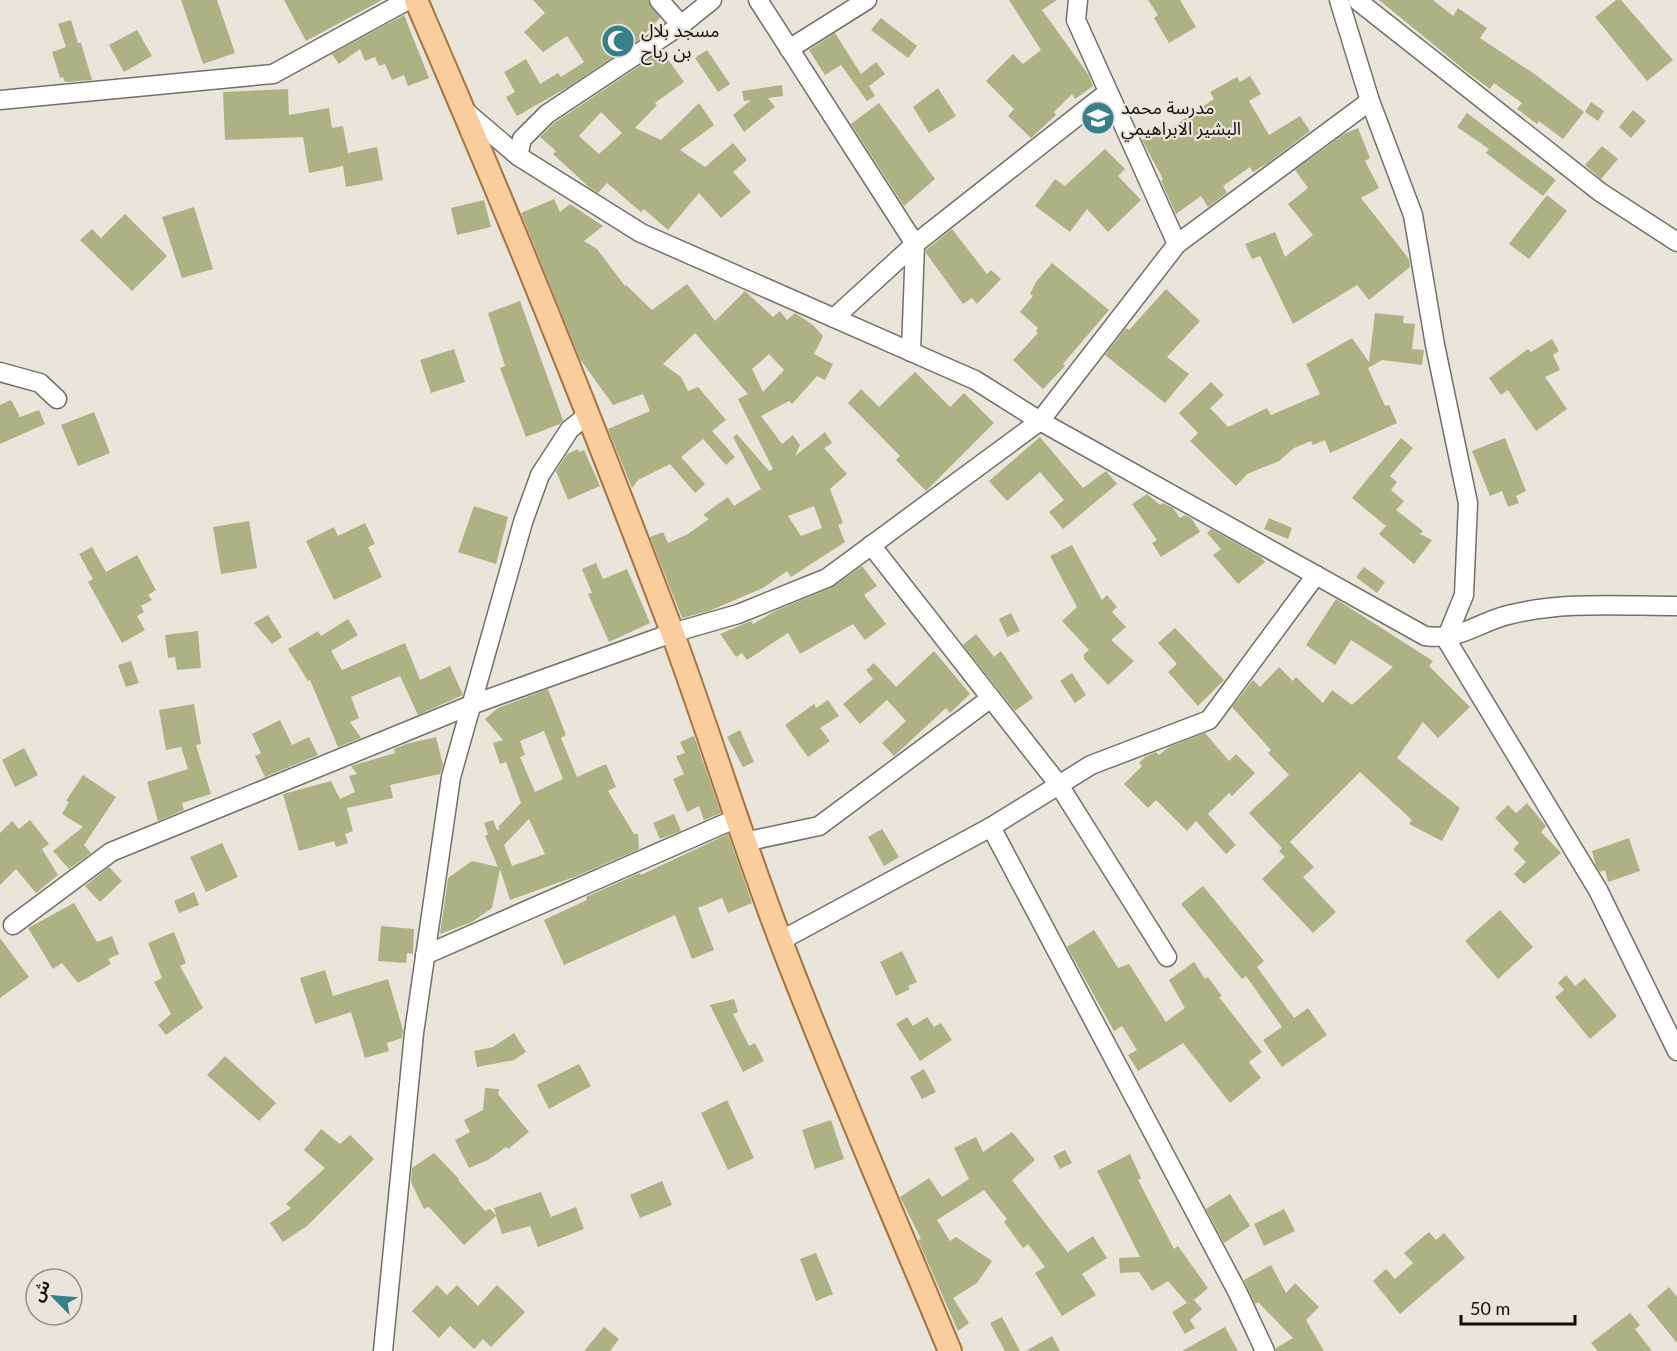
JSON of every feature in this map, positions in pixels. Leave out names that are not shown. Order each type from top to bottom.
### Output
[{"type":"main road","points":[[416,0],[464,110],[588,415],[672,633],[735,819],[780,941],[950,1351]]},
{"type":"street","points":[[0,100],[273,74],[408,0]]},
{"type":"street","points":[[659,0],[681,25]]},
{"type":"street","points":[[518,156],[522,139],[547,114],[681,25],[712,0]]},
{"type":"street","points":[[758,0],[915,244],[911,352]]},
{"type":"street","points":[[789,48],[867,0]]},
{"type":"street","points":[[1078,0],[1076,20],[1177,244]]},
{"type":"street","points":[[1446,639],[1464,595],[1468,503],[1435,345],[1413,214],[1370,101],[1341,7],[1359,1],[1600,192],[1677,242]]},
{"type":"street","points":[[834,318],[915,244],[1108,92]]},
{"type":"street","points":[[13,925],[111,852],[471,705],[672,633],[738,614],[827,578],[1040,421],[1177,244],[1370,101]]},
{"type":"street","points":[[464,110],[518,156],[640,232],[975,380],[1040,421],[1425,636],[1446,639],[1507,615],[1566,605],[1677,606]]},
{"type":"street","points":[[0,372],[40,383],[57,399]]},
{"type":"street","points":[[383,1351],[414,1033],[451,777],[523,522],[540,475],[570,429],[588,415]]},
{"type":"street","points":[[871,545],[1059,785],[1167,957]]},
{"type":"street","points":[[780,941],[991,827],[1091,765],[1209,720],[1316,575]]},
{"type":"street","points":[[1446,639],[1598,890],[1677,1051]]},
{"type":"street","points":[[744,842],[819,826],[991,698]]},
{"type":"street","points":[[425,955],[735,819]]},
{"type":"street","points":[[991,827],[1237,1291],[1266,1351]]},
{"type":"building","points":[[181,0],[217,0],[235,53],[203,64]]},
{"type":"building","points":[[284,0],[382,0],[306,41]]},
{"type":"building","points":[[533,0],[648,0],[660,18],[639,40],[568,87],[517,116],[506,97],[515,92],[504,72],[526,59],[540,84],[558,73],[561,77],[584,62],[567,36],[543,52],[524,32],[545,13]]},
{"type":"building","points":[[1009,0],[1057,0],[1042,10],[1088,74],[1093,86],[1075,99],[1072,94],[1054,112],[1056,115],[1031,138],[1008,116],[1014,109],[986,81],[1013,54],[1023,64],[1041,50]]},
{"type":"building","points":[[1148,0],[1180,0],[1196,27],[1169,43],[1154,18],[1158,15]]},
{"type":"building","points":[[1379,0],[1433,0],[1453,16],[1458,8],[1487,28],[1480,38],[1536,75],[1584,112],[1563,139],[1539,121],[1537,124],[1517,109],[1522,103],[1494,83],[1490,89],[1467,72]]},
{"type":"building","points":[[1616,0],[1621,0],[1673,60],[1647,81],[1595,17]]},
{"type":"building","points":[[404,15],[429,78],[408,86],[404,75],[392,80],[385,64],[379,66],[375,57],[365,61],[360,49],[339,64],[332,54]]},
{"type":"building","points":[[881,18],[917,46],[908,58],[871,30]]},
{"type":"building","points":[[71,20],[78,43],[81,43],[92,80],[65,82],[63,77],[60,78],[52,52],[66,47],[58,24]]},
{"type":"building","points":[[137,30],[152,56],[124,72],[109,45]]},
{"type":"building","points":[[835,33],[861,74],[876,62],[885,74],[869,86],[875,96],[867,101],[841,65],[825,75],[809,50]]},
{"type":"building","points":[[707,50],[730,84],[718,92],[695,58]]},
{"type":"building","points":[[662,51],[684,82],[655,103],[657,105],[635,128],[661,140],[699,103],[714,125],[680,150],[705,167],[733,143],[747,160],[733,172],[751,192],[721,218],[699,193],[668,230],[644,209],[641,212],[607,183],[598,193],[590,188],[553,154],[556,151],[540,137],[554,123]],"holes":[[[601,112],[622,133],[599,154],[579,136]]]},
{"type":"building","points":[[1250,76],[1261,94],[1249,101],[1269,135],[1300,116],[1310,131],[1268,163],[1253,172],[1250,167],[1223,186],[1227,193],[1208,207],[1201,196],[1176,214],[1161,181],[1163,179],[1142,140],[1158,129],[1162,134],[1214,99],[1210,92],[1237,77],[1240,82]]},
{"type":"building","points":[[782,85],[783,96],[768,98],[775,107],[744,132],[733,115],[751,100],[744,101],[742,91]]},
{"type":"building","points":[[938,88],[956,116],[929,133],[913,107]]},
{"type":"building","points":[[288,89],[289,115],[329,108],[332,128],[343,126],[348,153],[377,147],[383,180],[346,187],[343,166],[309,173],[303,137],[225,140],[223,92]]},
{"type":"building","points":[[1591,102],[1604,111],[1598,121],[1585,112]]},
{"type":"building","points":[[879,103],[935,179],[904,206],[851,124]]},
{"type":"building","points":[[1633,110],[1646,121],[1631,138],[1619,127]]},
{"type":"building","points":[[1467,113],[1556,180],[1543,196],[1486,153],[1489,149],[1457,127]]},
{"type":"building","points":[[1358,128],[1370,158],[1365,161],[1379,188],[1361,198],[1409,259],[1410,267],[1369,300],[1357,285],[1293,324],[1260,256],[1252,259],[1245,244],[1275,232],[1285,257],[1313,235],[1288,204],[1308,188],[1295,170],[1344,134]]},
{"type":"building","points":[[1602,146],[1618,159],[1601,179],[1585,165]]},
{"type":"building","points":[[1105,149],[1125,169],[1118,176],[1141,200],[1108,232],[1087,209],[1070,232],[1035,206],[1055,179],[1065,186]]},
{"type":"building","points":[[1547,195],[1567,211],[1529,259],[1509,244]]},
{"type":"building","points":[[554,199],[560,212],[570,204],[603,226],[584,241],[597,249],[625,286],[652,310],[687,284],[715,321],[745,291],[773,317],[780,311],[787,320],[795,313],[813,325],[823,336],[814,354],[833,364],[825,380],[817,376],[792,404],[789,401],[761,416],[782,444],[793,435],[800,445],[795,456],[825,432],[832,443],[824,448],[847,474],[830,489],[843,523],[838,525],[845,542],[791,577],[787,571],[763,588],[709,611],[682,618],[650,537],[663,532],[668,543],[688,534],[709,519],[703,515],[728,497],[734,506],[761,489],[733,437],[737,434],[769,471],[773,469],[738,399],[748,394],[695,333],[663,364],[681,377],[688,391],[698,387],[726,420],[712,431],[735,457],[726,465],[703,439],[681,457],[705,484],[695,493],[670,464],[638,480],[632,488],[608,429],[650,411],[643,394],[613,405],[580,359],[521,213]],"holes":[[[769,354],[784,370],[763,392],[752,369]],[[814,506],[822,528],[801,536],[788,516]]]},
{"type":"building","points":[[484,200],[491,227],[457,235],[451,208]]},
{"type":"building","points":[[194,207],[213,269],[182,278],[162,217]]},
{"type":"building","points":[[125,214],[167,256],[132,291],[80,240],[92,229],[101,238]]},
{"type":"building","points":[[952,229],[987,274],[991,270],[1001,279],[977,304],[972,298],[963,304],[926,253],[926,250]]},
{"type":"building","points":[[1052,263],[1109,310],[1063,364],[1065,366],[1043,389],[1013,360],[1038,333],[1036,331],[1038,328],[1020,312],[1033,296],[1030,294],[1036,282]]},
{"type":"building","points":[[1166,289],[1200,321],[1167,357],[1189,374],[1165,403],[1105,355],[1126,328],[1129,330]]},
{"type":"building","points":[[520,301],[563,420],[560,424],[526,437],[500,368],[505,366],[488,313]]},
{"type":"building","points":[[1375,313],[1404,316],[1403,323],[1415,324],[1412,349],[1424,350],[1422,365],[1382,360],[1368,368],[1385,406],[1389,405],[1397,423],[1330,453],[1325,440],[1313,445],[1311,441],[1294,448],[1279,461],[1247,474],[1236,486],[1190,441],[1198,433],[1179,413],[1211,382],[1224,395],[1210,408],[1228,427],[1267,408],[1271,415],[1320,394],[1306,364],[1352,338],[1369,362]]},
{"type":"building","points":[[1552,339],[1559,351],[1553,355],[1560,370],[1545,377],[1567,409],[1536,431],[1508,390],[1501,395],[1489,378],[1528,349],[1531,352]]},
{"type":"building","points":[[454,349],[465,382],[431,393],[420,360]]},
{"type":"building","points":[[915,372],[950,407],[964,393],[994,423],[926,491],[896,460],[900,456],[848,403],[861,389],[879,407]]},
{"type":"building","points":[[11,400],[20,417],[39,410],[45,424],[0,444],[0,405]]},
{"type":"building","points":[[94,412],[110,453],[78,466],[61,425]]},
{"type":"building","points":[[1040,437],[1083,488],[1106,471],[1117,484],[1063,529],[1049,512],[1064,500],[1040,472],[1007,501],[989,481]]},
{"type":"building","points":[[1401,438],[1413,448],[1390,476],[1397,482],[1391,490],[1404,501],[1396,510],[1423,531],[1420,534],[1432,540],[1414,564],[1379,534],[1386,526],[1352,498]]},
{"type":"building","points":[[1505,438],[1526,491],[1516,496],[1519,503],[1508,507],[1502,491],[1490,496],[1472,451]]},
{"type":"building","points":[[578,449],[579,452],[584,450],[600,486],[568,500],[556,471],[567,454]]},
{"type":"building","points":[[1147,494],[1160,505],[1163,503],[1173,508],[1180,518],[1185,515],[1192,519],[1200,532],[1161,557],[1152,543],[1157,540],[1132,504]]},
{"type":"building","points":[[474,506],[508,517],[496,564],[458,552]]},
{"type":"building","points":[[1269,518],[1292,528],[1288,539],[1264,529]]},
{"type":"building","points":[[249,521],[257,568],[221,574],[213,527]]},
{"type":"building","points":[[365,523],[375,544],[368,547],[382,577],[334,600],[306,541],[334,527],[338,536]]},
{"type":"building","points":[[1211,529],[1261,557],[1265,562],[1238,584],[1213,555],[1221,549],[1207,533]]},
{"type":"building","points":[[1072,545],[1102,600],[1107,595],[1117,607],[1112,612],[1126,627],[1111,640],[1134,661],[1108,685],[1084,659],[1084,654],[1089,650],[1062,621],[1077,607],[1050,556]]},
{"type":"building","points":[[92,547],[106,572],[137,555],[156,590],[148,595],[152,600],[141,606],[144,612],[137,616],[145,630],[122,643],[88,582],[93,579],[79,554]]},
{"type":"building","points":[[596,563],[603,579],[627,569],[650,623],[609,642],[588,594],[592,593],[582,569]]},
{"type":"building","points":[[862,566],[877,586],[864,595],[886,624],[865,640],[853,624],[800,654],[788,633],[747,660],[742,653],[736,657],[720,634],[751,621],[753,624],[775,611],[831,588]]},
{"type":"building","points":[[1364,567],[1385,582],[1377,593],[1356,577]]},
{"type":"building","points":[[1336,599],[1433,661],[1429,666],[1470,707],[1438,738],[1423,722],[1397,758],[1460,808],[1442,841],[1409,824],[1412,820],[1360,772],[1290,842],[1314,867],[1303,877],[1336,912],[1313,933],[1262,879],[1285,857],[1279,851],[1282,848],[1249,813],[1289,775],[1268,753],[1271,750],[1232,707],[1253,680],[1260,687],[1279,667],[1293,681],[1296,677],[1323,703],[1332,690],[1352,705],[1393,667],[1351,640],[1335,665],[1306,645]]},
{"type":"building","points":[[1011,613],[1020,631],[1007,637],[999,619]]},
{"type":"building","points":[[268,615],[282,637],[272,644],[254,623]]},
{"type":"building","points":[[348,619],[358,635],[331,651],[342,670],[405,643],[420,680],[450,666],[463,695],[418,715],[400,676],[351,697],[359,718],[350,722],[361,738],[338,747],[310,680],[308,681],[288,649],[318,631],[321,636]]},
{"type":"building","points":[[1175,628],[1224,680],[1198,706],[1168,672],[1177,664],[1158,643]]},
{"type":"building","points":[[198,631],[201,668],[177,670],[175,657],[168,658],[165,635]]},
{"type":"building","points":[[976,634],[994,657],[1001,651],[1033,698],[1015,711],[963,645]]},
{"type":"building","points":[[934,651],[970,694],[950,713],[946,708],[894,756],[882,743],[906,721],[887,700],[860,724],[843,704],[873,679],[866,670],[874,663],[896,687]]},
{"type":"building","points":[[131,661],[139,683],[126,687],[118,665]]},
{"type":"building","points":[[1072,673],[1086,695],[1075,703],[1060,681]]},
{"type":"building","points":[[548,689],[566,735],[561,738],[577,777],[606,764],[616,787],[608,791],[634,834],[638,834],[639,849],[577,876],[510,900],[500,869],[492,908],[472,922],[440,934],[448,878],[472,861],[498,867],[485,836],[488,834],[484,823],[493,820],[497,830],[500,829],[498,827],[521,803],[506,762],[500,764],[493,743],[503,740],[485,719],[498,708]],"holes":[[[544,731],[563,779],[535,792],[520,757],[525,755],[520,741]],[[529,819],[545,854],[512,866],[504,845]]]},
{"type":"building","points":[[828,700],[839,716],[820,728],[830,741],[808,757],[785,725],[814,704],[816,708]]},
{"type":"building","points":[[194,704],[201,744],[196,745],[211,794],[182,803],[184,810],[158,821],[147,782],[188,769],[181,747],[166,750],[159,710]]},
{"type":"building","points":[[280,720],[292,745],[309,737],[318,755],[265,777],[255,756],[261,753],[252,734]]},
{"type":"building","points":[[740,730],[754,762],[743,767],[727,737]]},
{"type":"building","points":[[1205,733],[1229,761],[1236,754],[1255,773],[1232,796],[1229,793],[1208,814],[1236,845],[1226,854],[1196,821],[1187,831],[1156,800],[1148,808],[1124,784],[1142,766],[1139,763],[1145,757],[1156,752],[1159,755],[1169,747]]},
{"type":"building","points":[[694,736],[721,813],[704,820],[699,806],[687,812],[673,779],[684,774],[676,756],[685,753],[680,742]]},
{"type":"building","points":[[436,737],[443,765],[440,774],[390,785],[393,798],[347,808],[353,831],[345,834],[348,843],[336,847],[334,841],[299,851],[283,794],[331,781],[340,799],[355,792],[349,776],[357,774],[351,766],[395,753],[394,749],[406,744]]},
{"type":"building","points":[[24,748],[38,775],[15,787],[2,760]]},
{"type":"building","points":[[83,775],[116,797],[84,845],[91,853],[69,869],[53,851],[83,827],[62,814],[69,802],[66,801]]},
{"type":"building","points":[[1527,803],[1546,826],[1541,832],[1561,853],[1524,884],[1514,874],[1526,862],[1513,849],[1519,843],[1495,818],[1508,805],[1516,813]]},
{"type":"building","points":[[674,814],[681,831],[660,839],[653,823]]},
{"type":"building","points":[[30,820],[49,844],[42,849],[58,875],[36,893],[16,869],[0,885],[0,833],[12,821],[19,829]]},
{"type":"building","points":[[882,829],[899,857],[884,866],[868,837]]},
{"type":"building","points":[[728,834],[752,903],[728,913],[722,898],[698,908],[714,950],[692,959],[675,915],[564,965],[544,920],[587,900],[586,897],[640,873],[641,875]]},
{"type":"building","points":[[1629,838],[1640,871],[1608,882],[1605,870],[1600,872],[1596,866],[1592,851]]},
{"type":"building","points":[[222,843],[238,877],[206,892],[190,857]]},
{"type":"building","points":[[109,867],[122,881],[100,902],[85,886]]},
{"type":"building","points":[[1203,886],[1264,961],[1257,967],[1294,1018],[1308,1008],[1327,1035],[1282,1067],[1263,1040],[1282,1027],[1246,976],[1242,979],[1181,904]]},
{"type":"building","points":[[194,892],[199,905],[179,913],[174,901]]},
{"type":"building","points":[[74,903],[97,942],[112,936],[119,954],[108,959],[111,964],[78,983],[62,963],[53,969],[28,928]]},
{"type":"building","points":[[1500,910],[1533,947],[1498,979],[1465,941]]},
{"type":"building","points":[[381,926],[414,929],[413,954],[407,953],[406,963],[378,961]]},
{"type":"building","points":[[1094,930],[1118,968],[1129,964],[1166,1022],[1185,1008],[1169,980],[1194,962],[1205,979],[1208,977],[1222,996],[1219,997],[1262,1052],[1249,1062],[1261,1078],[1230,1103],[1183,1043],[1138,1071],[1128,1055],[1137,1050],[1122,1026],[1114,1031],[1067,947]]},
{"type":"building","points":[[174,932],[186,963],[180,966],[203,1008],[166,1035],[158,1025],[171,1014],[154,982],[162,978],[148,943]]},
{"type":"building","points":[[0,938],[29,977],[0,998]]},
{"type":"building","points":[[902,951],[917,982],[908,986],[910,989],[896,996],[880,962]]},
{"type":"building","points":[[325,970],[333,996],[388,979],[403,1030],[402,1038],[387,1043],[389,1051],[365,1058],[351,1012],[315,1024],[300,978]]},
{"type":"building","points":[[1566,975],[1575,986],[1585,978],[1617,1016],[1590,1039],[1555,997],[1564,990],[1558,983]]},
{"type":"building","points":[[734,999],[738,1012],[733,1014],[749,1046],[755,1043],[764,1061],[743,1072],[710,1005]]},
{"type":"building","points":[[907,1017],[913,1026],[927,1017],[934,1027],[941,1023],[952,1040],[920,1061],[896,1024]]},
{"type":"building","points":[[514,1033],[526,1052],[514,1060],[477,1067],[474,1051],[493,1047]]},
{"type":"building","points":[[225,1056],[276,1103],[259,1121],[207,1075]]},
{"type":"building","points":[[579,1064],[591,1086],[549,1109],[537,1085]]},
{"type":"building","points":[[924,1069],[936,1092],[922,1099],[910,1077]]},
{"type":"building","points":[[485,1088],[499,1089],[498,1094],[529,1132],[508,1149],[506,1147],[488,1160],[469,1168],[455,1140],[470,1132],[464,1120],[483,1110]]},
{"type":"building","points":[[727,1100],[754,1158],[728,1170],[701,1113]]},
{"type":"building","points":[[831,1120],[844,1159],[815,1169],[802,1130]]},
{"type":"building","points":[[321,1129],[340,1144],[350,1135],[374,1159],[307,1226],[283,1242],[270,1223],[291,1208],[286,1204],[325,1168],[304,1150]]},
{"type":"building","points":[[1012,1132],[1035,1160],[1012,1180],[1069,1254],[1068,1252],[1093,1236],[1107,1258],[1082,1274],[1096,1295],[1062,1316],[1035,1273],[1045,1267],[1028,1244],[1023,1248],[1004,1222],[1007,1219],[984,1190],[937,1220],[950,1241],[956,1237],[992,1261],[977,1283],[953,1298],[969,1323],[958,1331],[918,1240],[921,1239],[900,1197],[929,1178],[942,1197],[969,1179],[954,1148],[976,1137],[983,1152]]},
{"type":"building","points":[[1065,1150],[1072,1163],[1060,1169],[1053,1156]]},
{"type":"building","points":[[434,1153],[485,1211],[490,1209],[496,1215],[494,1208],[541,1192],[551,1217],[576,1207],[584,1229],[538,1247],[530,1226],[502,1234],[496,1216],[464,1245],[429,1207],[424,1209],[411,1182],[412,1168]]},
{"type":"building","points":[[1130,1154],[1141,1178],[1138,1180],[1174,1249],[1178,1246],[1208,1288],[1194,1300],[1202,1309],[1190,1320],[1195,1328],[1185,1334],[1172,1312],[1187,1303],[1168,1281],[1152,1291],[1139,1272],[1120,1273],[1119,1258],[1140,1257],[1097,1171]]},
{"type":"building","points":[[662,1181],[672,1205],[640,1218],[630,1195]]},
{"type":"building","points":[[1230,1194],[1250,1226],[1224,1243],[1206,1209]]},
{"type":"building","points":[[1284,1209],[1295,1231],[1264,1246],[1254,1224]]},
{"type":"building","points":[[1429,1232],[1436,1240],[1444,1233],[1465,1258],[1400,1314],[1373,1281],[1386,1269],[1395,1279],[1413,1263],[1404,1253]]},
{"type":"building","points":[[816,1253],[833,1294],[816,1301],[800,1259]]},
{"type":"building","points":[[1271,1265],[1286,1293],[1295,1283],[1319,1307],[1306,1320],[1324,1351],[1276,1351],[1276,1348],[1293,1338],[1258,1302],[1255,1304],[1244,1280]]},
{"type":"building","points":[[437,1285],[447,1295],[457,1285],[478,1306],[497,1285],[525,1312],[491,1347],[483,1339],[474,1349],[450,1326],[439,1338],[412,1311]]},
{"type":"building","points":[[1669,1287],[1677,1297],[1677,1343],[1647,1306]]},
{"type":"building","points":[[1630,1313],[1640,1325],[1635,1329],[1652,1351],[1598,1351],[1591,1343]]},
{"type":"building","points":[[1002,1317],[1020,1351],[1005,1351],[990,1323]]},
{"type":"building","points":[[604,1327],[619,1339],[610,1351],[584,1351]]},
{"type":"building","points":[[1225,1327],[1238,1351],[1182,1351]]},
{"type":"building","points":[[1052,1336],[1060,1351],[1026,1351]]},
{"type":"place","name":"مسجد بلال بن رباح","points":[[618,41]]},
{"type":"place","name":"مدرسة محمد البشير الابراهيمي","points":[[1098,118]]}]
